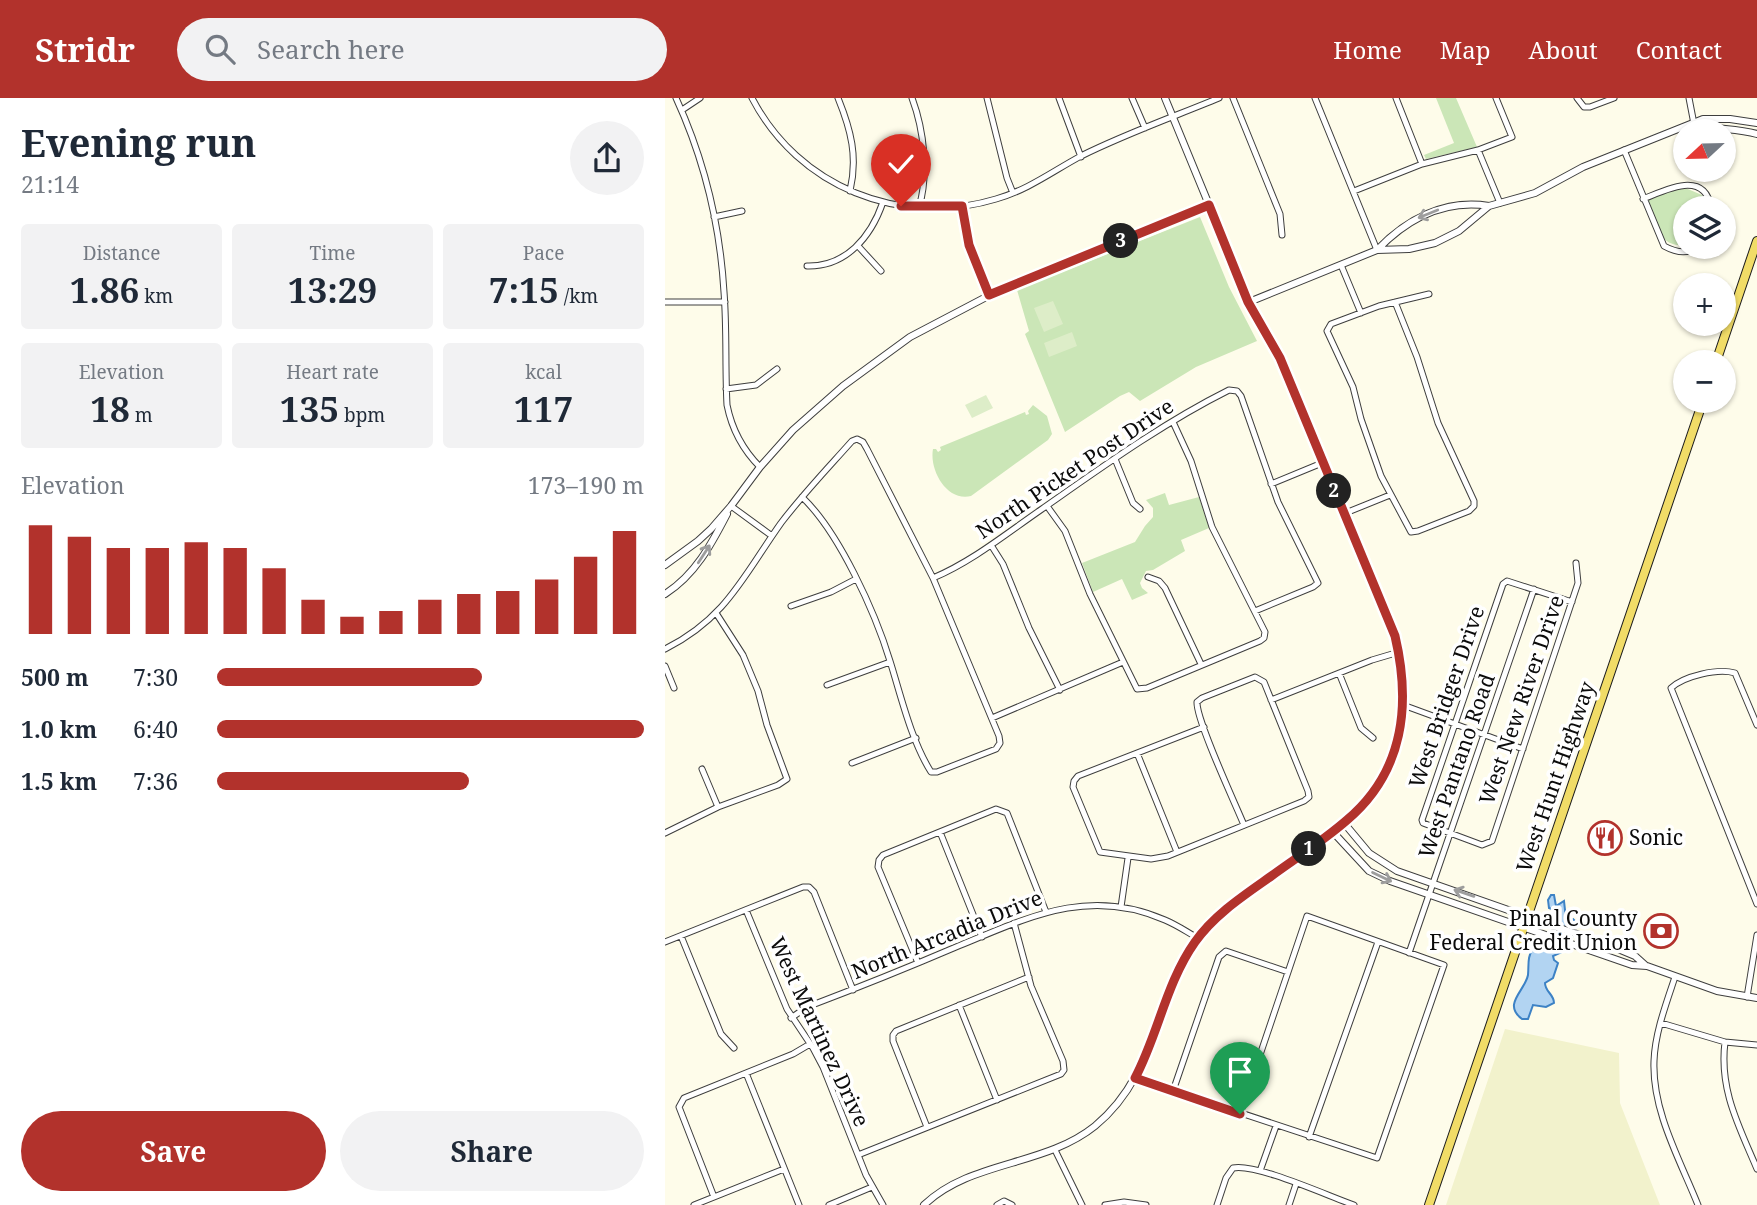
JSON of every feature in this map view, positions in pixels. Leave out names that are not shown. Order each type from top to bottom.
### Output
[{"type":"main road","points":[[1720,350],[1757,242]]},
{"type":"main road","name":"West Hunt Highway","points":[[1429,1205],[1699,413]]},
{"type":"street","points":[[676,98],[706,177],[714,217],[725,302],[726,389],[730,420],[742,447],[760,467]]},
{"type":"street","points":[[682,110],[700,98]]},
{"type":"street","points":[[753,98],[768,125],[791,153],[821,176],[850,191],[883,202],[919,207],[962,206],[1013,193],[1031,186],[1081,156],[1219,98]]},
{"type":"street","points":[[838,98],[854,149],[854,176],[850,191]]},
{"type":"street","points":[[912,98],[921,127],[923,155],[919,207]]},
{"type":"street","points":[[986,98],[1013,193]]},
{"type":"street","points":[[1059,98],[1081,156]]},
{"type":"street","points":[[1132,98],[1145,128]]},
{"type":"street","points":[[924,1205],[934,1195],[957,1181],[1055,1150],[1101,1121],[1135,1078],[1145,1060],[1180,968],[1198,938],[1234,902],[1344,823],[1368,799],[1384,775],[1402,725],[1404,688],[1395,636],[1274,346],[1248,302],[1165,98]]},
{"type":"street","points":[[1233,98],[1280,214],[1282,235]]},
{"type":"street","points":[[1315,98],[1377,250]]},
{"type":"street","points":[[1396,98],[1422,164]]},
{"type":"street","points":[[1354,191],[1422,164],[1478,150],[1512,137],[1496,98]]},
{"type":"street","points":[[1577,98],[1584,107],[1614,98]]},
{"type":"street","points":[[1689,98],[1693,119]]},
{"type":"street","points":[[1736,120],[1757,123]]},
{"type":"street","points":[[1736,129],[1757,134]]},
{"type":"street","points":[[1377,250],[1399,229],[1427,214],[1457,205],[1489,206],[1535,192],[1583,167],[1673,132]]},
{"type":"street","points":[[1478,150],[1500,203]]},
{"type":"street","points":[[1624,150],[1664,246],[1673,250]]},
{"type":"street","points":[[1643,199],[1689,184],[1707,196]]},
{"type":"street","points":[[807,266],[822,267],[834,263],[858,246],[878,219],[883,202]]},
{"type":"street","points":[[665,565],[698,541],[801,423],[871,364],[934,323],[989,295],[1209,205]]},
{"type":"street","points":[[962,206],[969,245],[989,295]]},
{"type":"street","points":[[1248,302],[1377,250],[1409,249],[1435,243],[1459,231],[1489,206]]},
{"type":"street","points":[[714,217],[742,211]]},
{"type":"street","points":[[858,246],[881,271]]},
{"type":"street","points":[[1341,265],[1361,313]]},
{"type":"street","points":[[1395,302],[1417,357],[1438,422],[1474,501],[1474,506],[1411,532],[1390,495],[1370,447],[1353,387],[1327,331],[1331,324],[1361,313],[1395,302],[1429,294]]},
{"type":"street","points":[[665,302],[725,302]]},
{"type":"street","points":[[726,389],[755,385],[777,369]]},
{"type":"street","name":"North Picket Post Drive","points":[[933,578],[962,565],[1115,459],[1209,399],[1229,390],[1234,390],[1241,396],[1271,484]]},
{"type":"street","points":[[1047,506],[1065,531],[1090,594],[1137,689],[1147,688],[1264,638],[1265,632],[1212,527],[1191,461],[1173,422]]},
{"type":"street","points":[[665,649],[699,628],[716,613],[748,575],[772,536],[802,497],[852,441],[857,439],[863,442],[867,449],[933,578],[992,718],[1000,743],[996,749],[931,772],[902,703],[879,628],[828,526],[802,497]]},
{"type":"street","points":[[1115,459],[1133,503],[1140,509]]},
{"type":"street","points":[[1255,611],[1318,583],[1271,484],[1322,463]]},
{"type":"street","points":[[1343,514],[1390,495]]},
{"type":"street","points":[[731,506],[772,536]]},
{"type":"street","points":[[665,594],[679,584],[700,561],[731,506]]},
{"type":"street","points":[[991,545],[1003,564],[1028,628],[1060,690]]},
{"type":"street","name":"West New River Drive","points":[[1451,834],[1482,845],[1492,841],[1578,583],[1576,564]]},
{"type":"street","points":[[1148,577],[1159,581],[1165,589],[1201,664]]},
{"type":"street","points":[[791,606],[831,592],[856,579]]},
{"type":"street","name":"West Bridger Drive","points":[[1451,834],[1423,823],[1422,820],[1503,584],[1507,581],[1535,589]]},
{"type":"street","points":[[1535,589],[1572,602]]},
{"type":"street","name":"West Pantano Road","points":[[1409,953],[1535,589]]},
{"type":"street","points":[[665,833],[718,807],[778,785],[787,779],[748,665],[716,613]]},
{"type":"street","points":[[1271,700],[1399,652]]},
{"type":"street","points":[[827,685],[890,662]]},
{"type":"street","points":[[992,718],[1123,662]]},
{"type":"street","points":[[665,666],[674,688]]},
{"type":"street","points":[[1757,724],[1735,673],[1728,671],[1695,677],[1676,683],[1671,688],[1754,887],[1757,904]]},
{"type":"street","points":[[1339,673],[1361,728],[1373,738]]},
{"type":"street","points":[[1204,727],[1078,776],[1073,788],[1100,852],[1128,858],[1151,859],[1177,852],[1304,801],[1309,797],[1308,791],[1260,678],[1255,677],[1197,702],[1197,710],[1204,727],[1244,825]]},
{"type":"street","points":[[1403,705],[1523,749]]},
{"type":"street","points":[[852,763],[916,738]]},
{"type":"street","points":[[1137,753],[1177,852]]},
{"type":"street","points":[[702,769],[718,807]]},
{"type":"street","points":[[918,963],[878,867],[879,860],[883,855],[996,808],[1007,813],[1046,912]]},
{"type":"street","points":[[1344,823],[1357,842],[1383,863],[1635,956],[1647,967]]},
{"type":"street","points":[[1332,831],[1370,871],[1390,881],[1632,965],[1647,967],[1717,991],[1757,998]]},
{"type":"street","points":[[940,832],[982,937]]},
{"type":"street","points":[[1121,907],[1128,858]]},
{"type":"street","points":[[665,942],[803,887],[809,887],[814,892],[853,990]]},
{"type":"street","name":"North Arcadia Drive","points":[[791,1018],[807,1007],[1046,912],[1082,906],[1121,907],[1166,920],[1198,938]]},
{"type":"street","name":"West Martinez Drive","points":[[746,910],[791,1018],[823,1066],[858,1155],[883,1205]]},
{"type":"street","points":[[1135,1078],[1240,1114],[1309,1137],[1377,1158],[1444,965],[1307,916],[1240,1114]]},
{"type":"street","points":[[858,1155],[1061,1074],[1064,1069],[1029,977],[1014,923]]},
{"type":"street","points":[[1747,997],[1757,935]]},
{"type":"street","points":[[681,936],[721,1034],[734,1048]]},
{"type":"street","points":[[1309,1137],[1378,942]]},
{"type":"street","points":[[1173,1091],[1219,957],[1226,951],[1288,972]]},
{"type":"street","points":[[927,1128],[893,1035],[896,1031],[1029,977]]},
{"type":"street","points":[[1675,977],[1655,1051],[1654,1084],[1664,1123],[1698,1205]]},
{"type":"street","points":[[959,1005],[997,1100]]},
{"type":"street","points":[[1661,1023],[1725,1042],[1757,1045]]},
{"type":"street","points":[[1725,1042],[1724,1081],[1727,1096],[1757,1169]]},
{"type":"street","points":[[714,1197],[679,1107],[680,1102],[684,1098],[802,1050],[810,1044]]},
{"type":"street","points":[[746,1073],[799,1205]]},
{"type":"street","points":[[1261,1171],[1276,1126]]},
{"type":"street","points":[[1055,1150],[1082,1205]]},
{"type":"street","points":[[1217,1205],[1226,1178],[1234,1168],[1239,1167],[1261,1171],[1354,1205]]},
{"type":"street","points":[[694,1205],[785,1169]]},
{"type":"street","points":[[1289,1205],[1296,1184]]},
{"type":"street","points":[[829,1205],[872,1187]]},
{"type":"street","points":[[1105,1205],[1124,1202],[1145,1205]]},
{"type":"street","points":[[1000,1203],[1012,1205]]},
{"type":"green space","points":[[1436,98],[1456,98],[1477,147],[1426,159],[1424,155],[1454,143]]},
{"type":"green space","points":[[1683,187],[1702,196],[1673,196],[1673,244],[1658,231],[1647,199]]},
{"type":"green space","points":[[1200,217],[1229,287],[1257,341],[1196,367],[1140,401],[1129,392],[1120,396],[1065,432],[1025,334],[1029,331],[1017,290]]},
{"type":"green space","points":[[1053,301],[1063,324],[1044,332],[1034,308]]},
{"type":"green space","points":[[1072,332],[1077,346],[1049,357],[1044,343]]},
{"type":"green space","points":[[986,395],[993,408],[972,418],[965,405]]},
{"type":"green space","points":[[1033,405],[1047,416],[1052,434],[1048,440],[971,496],[954,494],[941,483],[934,466],[933,449],[938,452],[940,447],[1025,412],[1026,415],[1029,414],[1028,411]]},
{"type":"green space","points":[[1165,493],[1169,505],[1199,497],[1209,528],[1181,540],[1185,551],[1153,570],[1146,571],[1140,583],[1148,593],[1132,600],[1122,579],[1093,592],[1082,563],[1135,542],[1153,517],[1153,508],[1146,500]]},
{"type":"green space","points":[[1505,1029],[1619,1053],[1620,1103],[1660,1205],[1446,1205]]},
{"type":"water","points":[[1554,895],[1556,906],[1564,901],[1566,919],[1573,919],[1577,923],[1571,926],[1564,951],[1553,956],[1558,963],[1553,978],[1545,983],[1554,1003],[1546,1007],[1533,1005],[1528,1019],[1522,1019],[1516,1013],[1514,1003],[1528,975],[1530,955],[1533,948],[1545,947],[1552,942],[1559,921],[1553,916],[1554,910],[1549,908],[1548,900]]},
{"type":"place","name":"Sonic","points":[[1605,838]]},
{"type":"place","name":"Pinal County Federal Credit Union","points":[[1661,931]]},
{"type":"route","points":[[901,206],[962,206],[969,245],[989,295],[1209,205],[1248,302],[1280,358],[1395,636],[1404,688],[1402,725],[1384,775],[1368,799],[1349,819],[1234,902],[1195,942],[1180,968],[1145,1060],[1135,1078],[1240,1114]]}]
